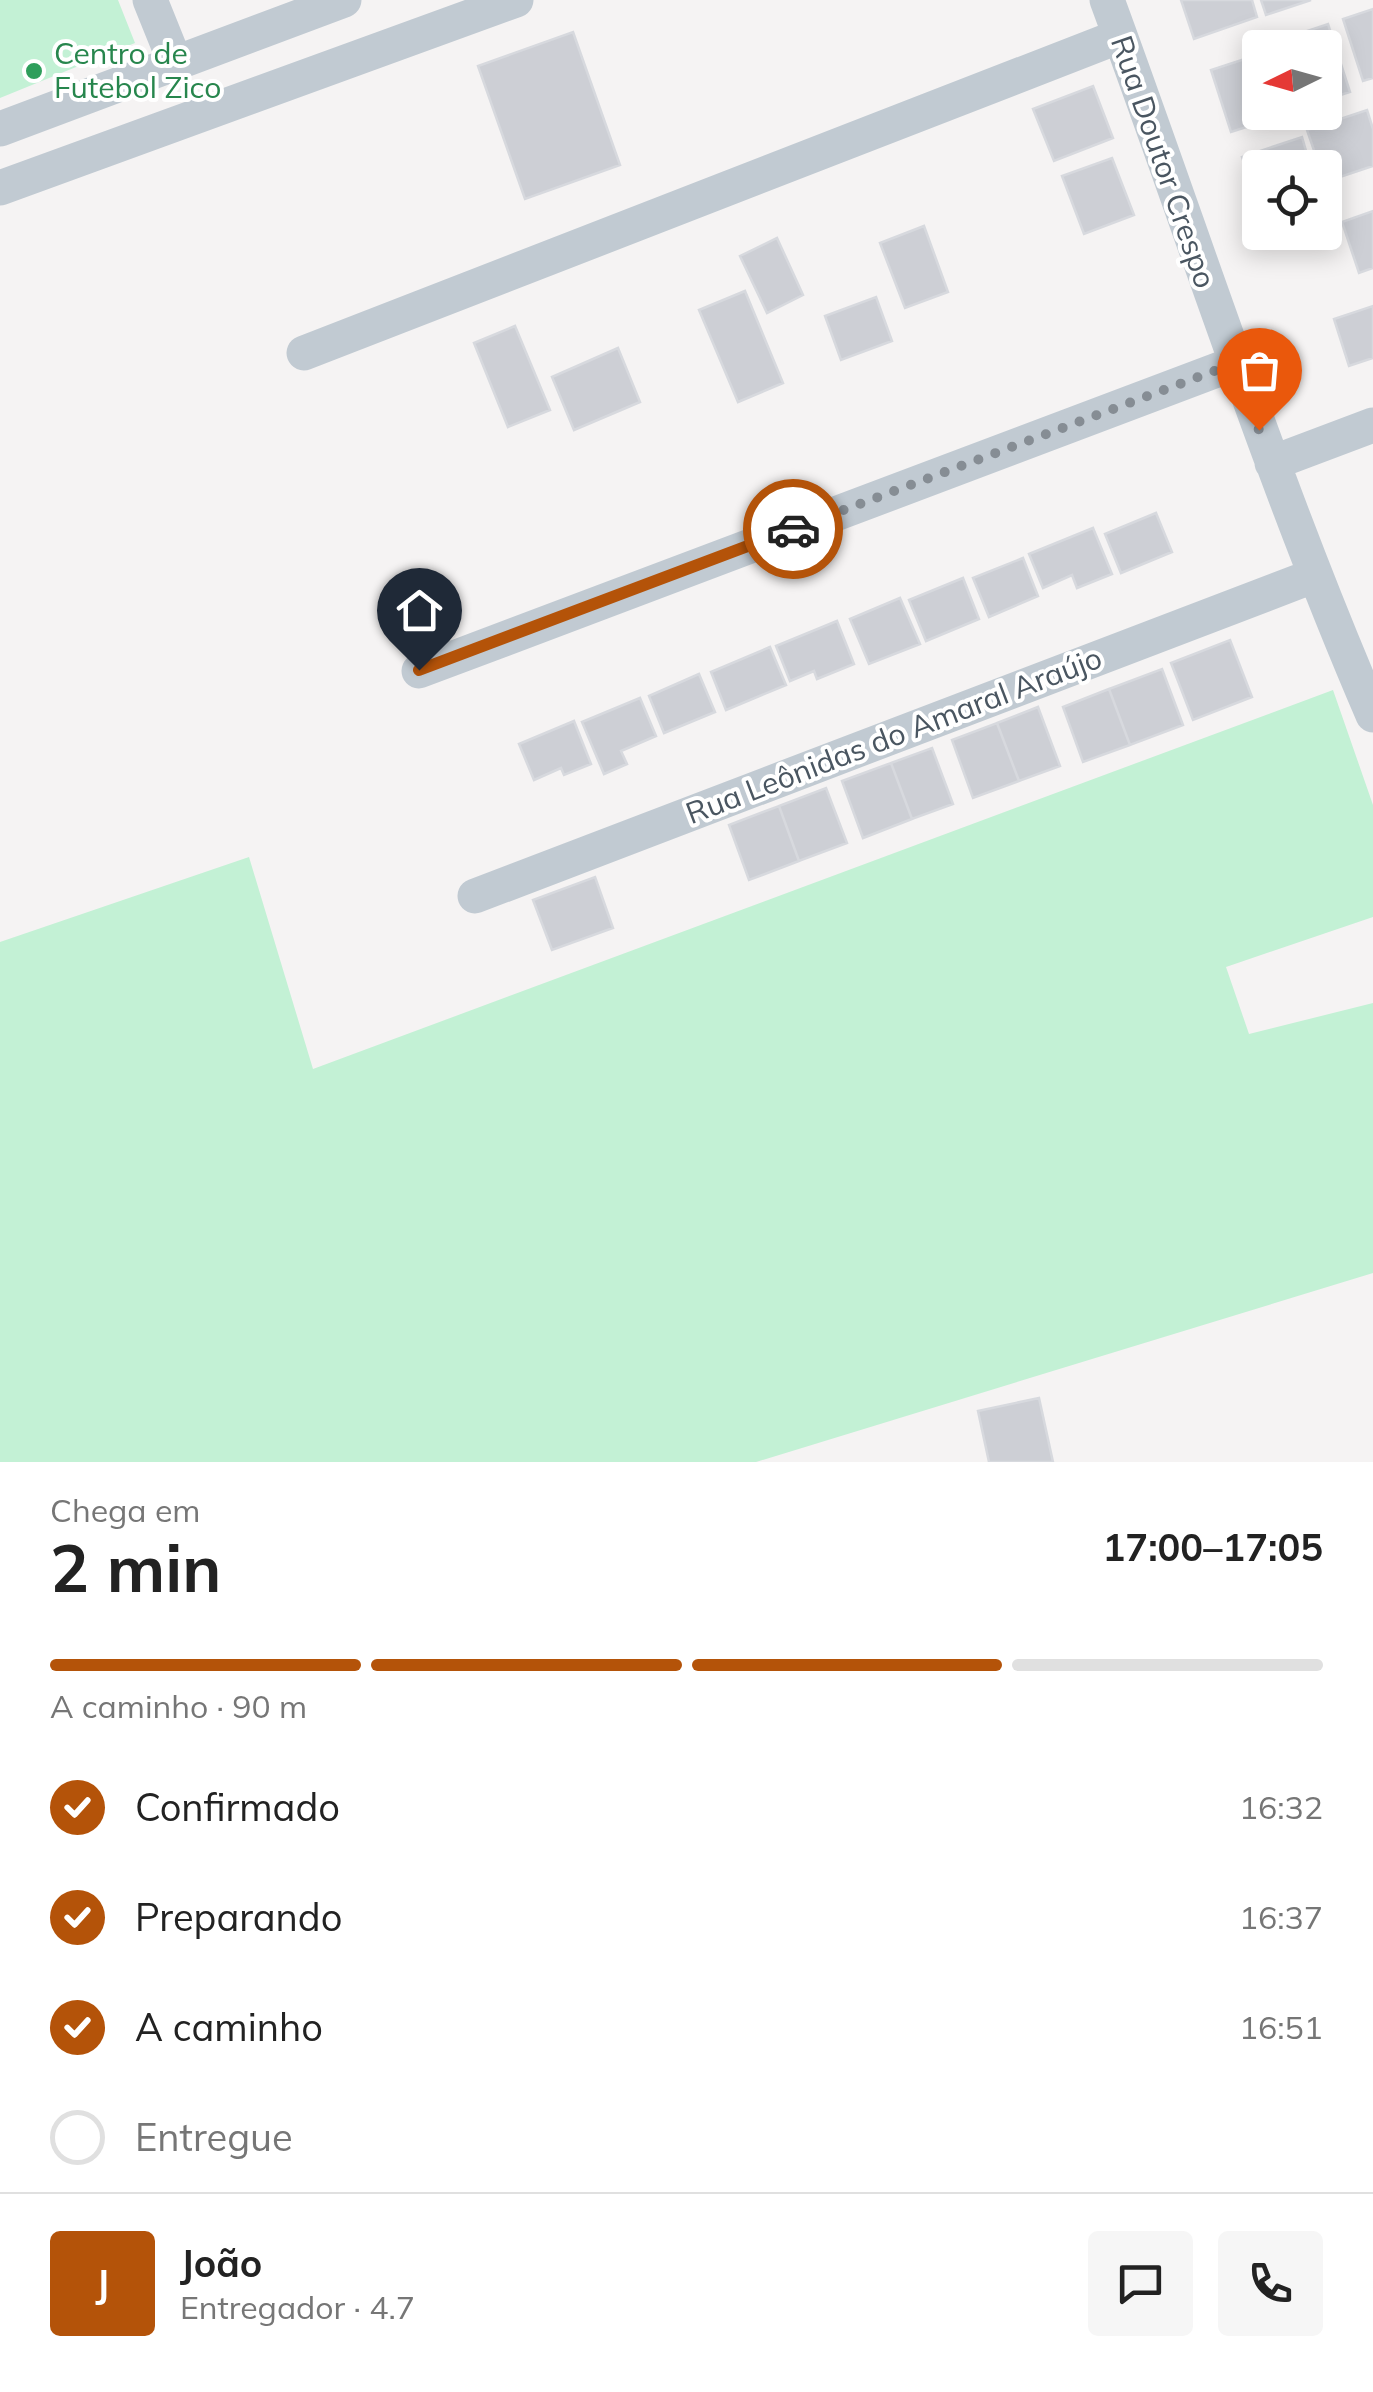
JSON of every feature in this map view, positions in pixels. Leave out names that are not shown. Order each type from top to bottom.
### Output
[{"type":"street","points":[[150,0],[175,62]]},
{"type":"street","points":[[0,129],[344,0]]},
{"type":"street","points":[[0,188],[516,0]]},
{"type":"street","name":"Rua Doutor Crespo","points":[[1107,0],[1233,364],[1313,576],[1373,715]]},
{"type":"street","points":[[304,352],[1120,36]]},
{"type":"street","points":[[419,670],[1233,364]]},
{"type":"street","points":[[1272,463],[1373,425]]},
{"type":"street","name":"Rua Leônidas do Amaral Araújo","points":[[475,896],[1313,576]]},
{"type":"green space","name":"Centro de Futebol Zico","points":[[0,0],[118,0],[135,43],[0,98]]},
{"type":"green space","points":[[1333,690],[1373,805],[1373,917],[1226,967],[1249,1034],[1373,1003],[1373,1273],[756,1462],[0,1462],[0,942],[249,857],[313,1069]]},
{"type":"building","points":[[1181,0],[1252,0],[1257,17],[1194,39]]},
{"type":"building","points":[[1261,0],[1311,0],[1266,15]]},
{"type":"building","points":[[1373,9],[1373,78],[1363,81],[1343,19]]},
{"type":"building","points":[[573,32],[620,165],[525,199],[478,66]]},
{"type":"building","points":[[1242,60],[1242,128],[1231,132],[1211,70]]},
{"type":"building","points":[[1342,67],[1350,92],[1342,95]]},
{"type":"building","points":[[1093,86],[1113,138],[1054,161],[1033,109]]},
{"type":"building","points":[[1367,110],[1373,129],[1373,166],[1342,176],[1342,150],[1314,150],[1307,130],[1342,130],[1342,118]]},
{"type":"building","points":[[1302,137],[1306,150],[1263,150]]},
{"type":"building","points":[[1112,158],[1134,215],[1084,234],[1062,176]]},
{"type":"building","points":[[1373,211],[1373,268],[1359,273],[1342,222]]},
{"type":"building","points":[[924,226],[948,292],[905,308],[880,243]]},
{"type":"building","points":[[777,238],[803,295],[767,313],[740,256]]},
{"type":"building","points":[[745,291],[783,383],[738,402],[699,310]]},
{"type":"building","points":[[876,297],[892,341],[841,360],[825,316]]},
{"type":"building","points":[[1373,306],[1373,358],[1349,366],[1334,319]]},
{"type":"building","points":[[515,326],[550,410],[508,427],[474,343]]},
{"type":"building","points":[[618,348],[640,402],[574,430],[552,377]]},
{"type":"building","points":[[1156,513],[1172,552],[1121,573],[1105,534]]},
{"type":"building","points":[[1093,528],[1112,574],[1077,588],[1072,575],[1043,588],[1029,554]]},
{"type":"building","points":[[1023,558],[1038,596],[989,617],[973,578]]},
{"type":"building","points":[[963,578],[979,619],[926,641],[909,600]]},
{"type":"building","points":[[900,598],[920,644],[869,664],[850,619]]},
{"type":"building","points":[[837,621],[854,664],[817,679],[814,671],[790,681],[776,646]]},
{"type":"building","points":[[1230,640],[1252,697],[1193,720],[1171,663]]},
{"type":"building","points":[[770,647],[786,685],[726,710],[711,672]]},
{"type":"building","points":[[1162,669],[1183,725],[1130,745],[1109,689]]},
{"type":"building","points":[[699,674],[715,712],[664,733],[649,696]]},
{"type":"building","points":[[1109,689],[1130,745],[1083,762],[1063,707]]},
{"type":"building","points":[[640,698],[656,736],[621,751],[627,764],[604,774],[582,722]]},
{"type":"building","points":[[1038,707],[1060,766],[1019,781],[997,723]]},
{"type":"building","points":[[574,721],[591,764],[564,775],[561,768],[534,780],[519,744]]},
{"type":"building","points":[[997,723],[1019,781],[973,798],[952,740]]},
{"type":"building","points":[[932,748],[953,804],[912,819],[891,763]]},
{"type":"building","points":[[891,763],[912,819],[863,838],[842,781]]},
{"type":"building","points":[[826,788],[847,843],[799,861],[779,806]]},
{"type":"building","points":[[779,806],[799,861],[749,880],[729,825]]},
{"type":"building","points":[[595,877],[613,928],[552,950],[533,900]]},
{"type":"building","points":[[1039,1398],[1053,1462],[989,1462],[978,1411]]},
{"type":"way so far","points":[[793,529],[1233,364],[1259,430]]},
{"type":"place","name":"Centro de Futebol Zico","points":[[34,71]]},
{"type":"route","points":[[419,670],[793,529]]}]
